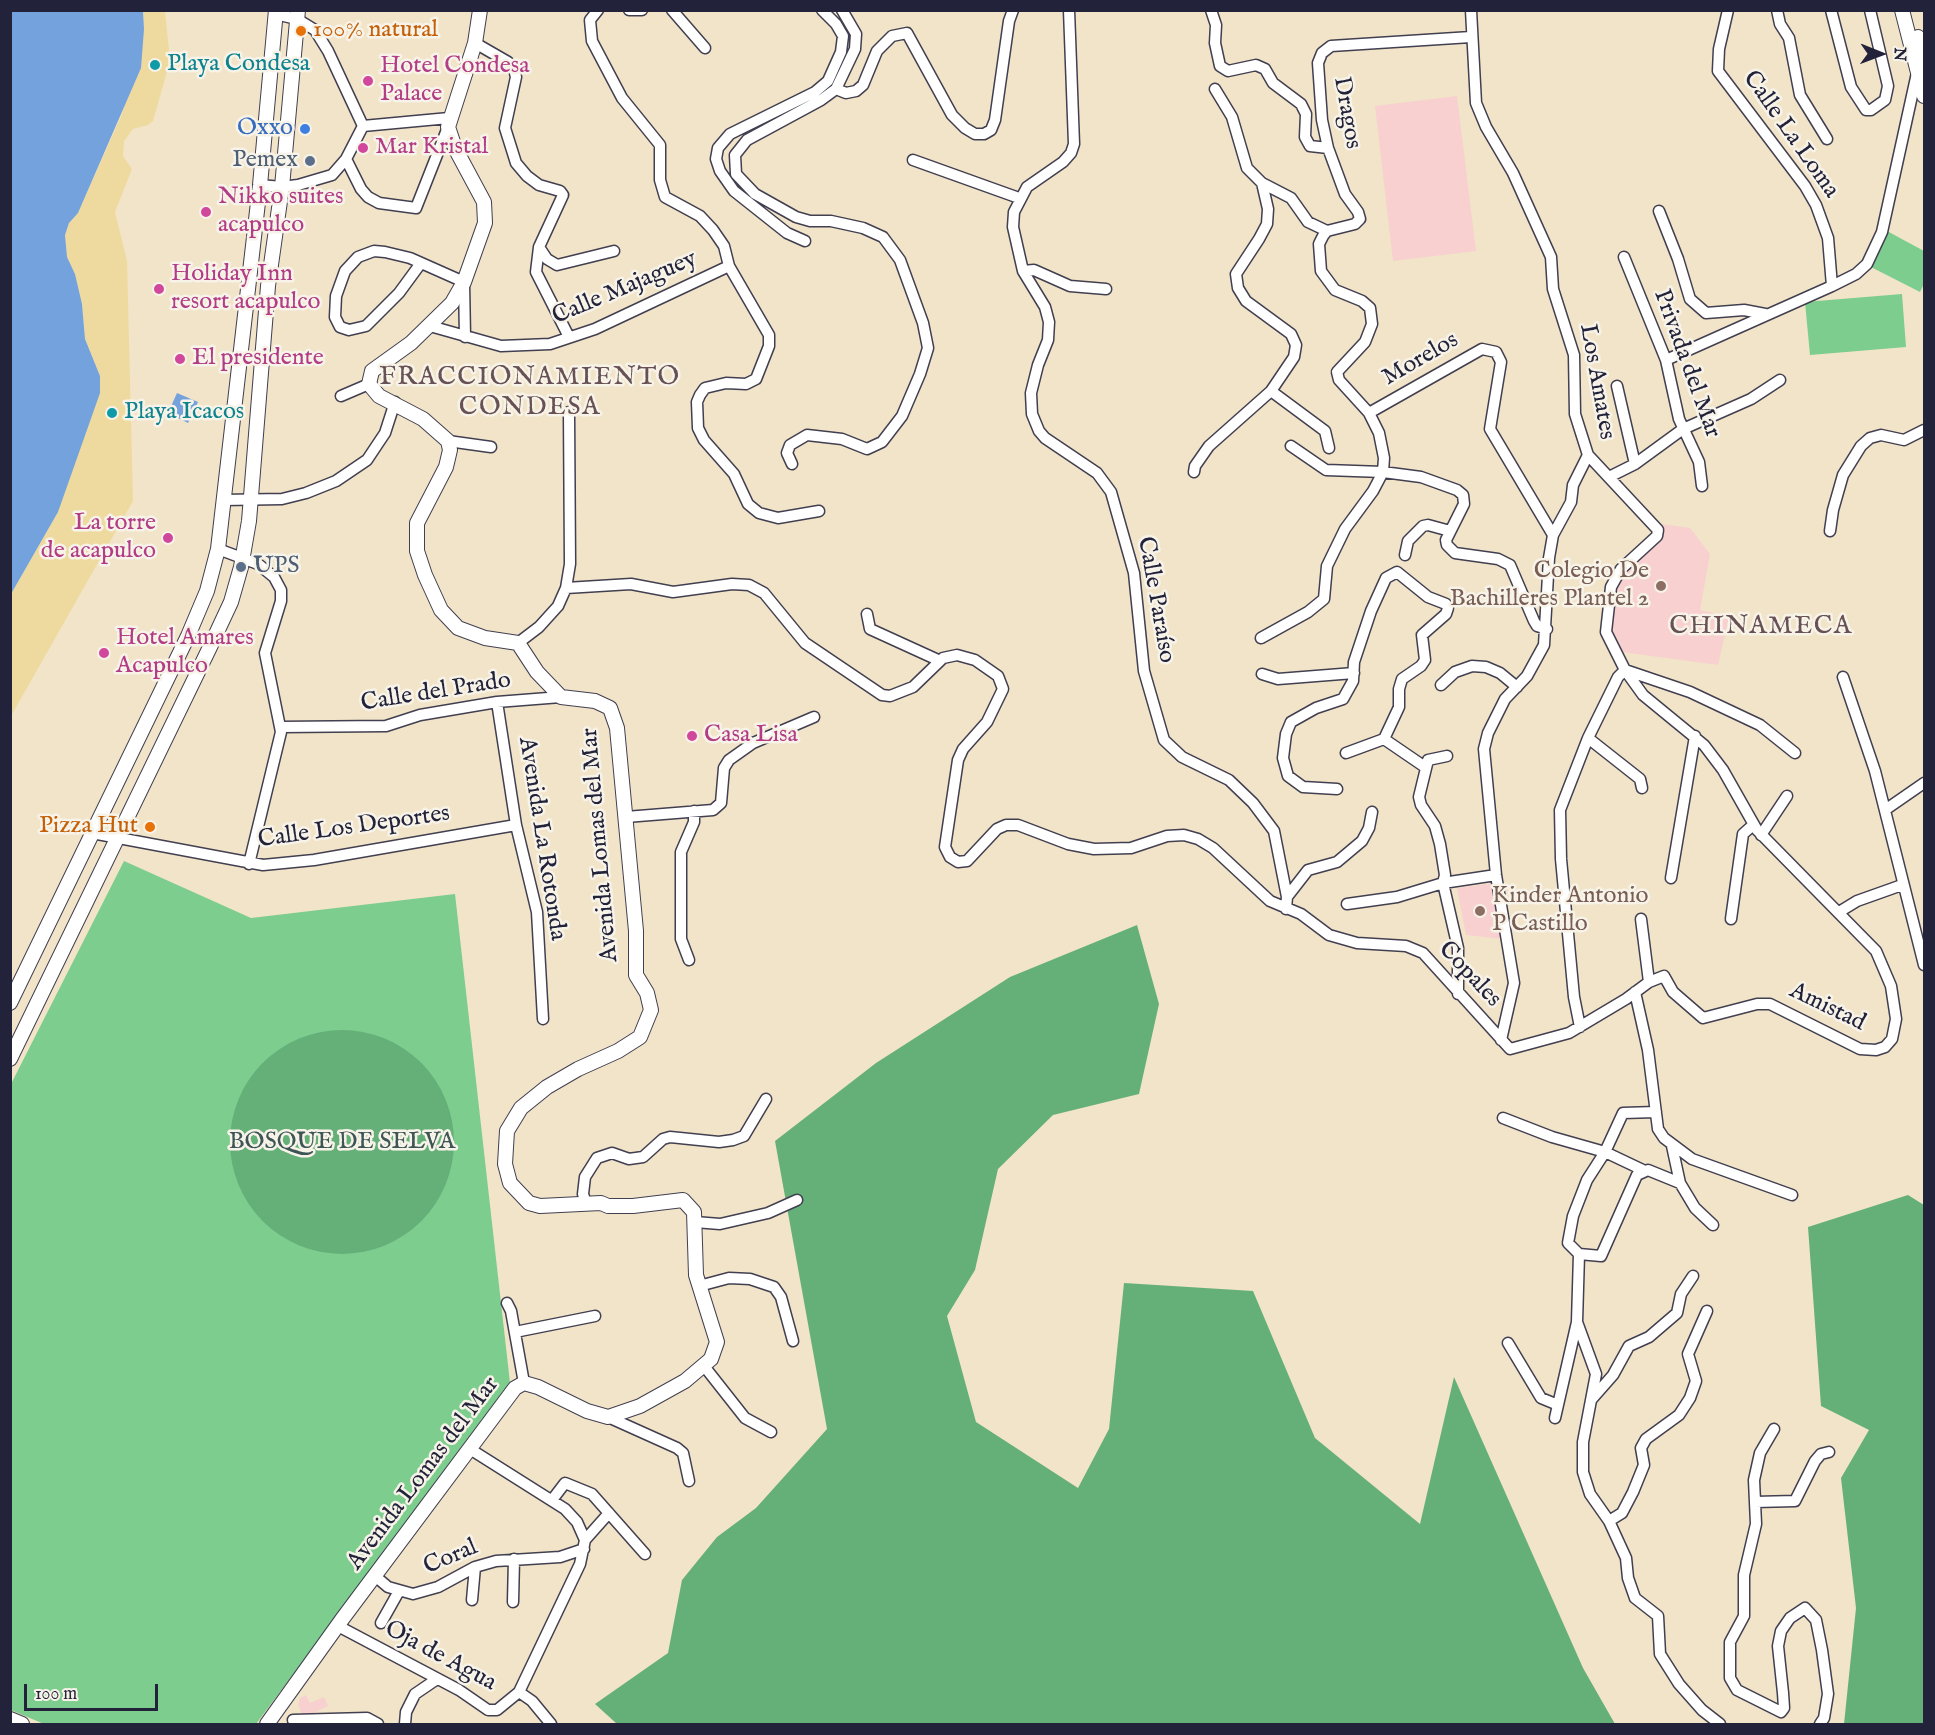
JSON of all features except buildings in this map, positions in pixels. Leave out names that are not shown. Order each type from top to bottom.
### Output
[{"type":"main road","points":[[480,10],[475,43],[448,123],[455,148],[484,202],[485,223],[464,282],[452,303],[411,344],[372,371],[369,384],[379,396],[423,419],[448,441],[450,450],[446,467],[417,523],[417,551],[424,575],[441,610],[458,628],[485,638],[518,643],[537,672],[561,697]]},
{"type":"main road","points":[[1902,10],[1923,64]]},
{"type":"main road","points":[[1912,10],[1923,64],[1924,96]]},
{"type":"main road","points":[[10,1003],[188,636],[207,591],[218,549],[260,185],[276,12]]},
{"type":"main road","points":[[10,1059],[231,602],[243,557],[250,501],[268,286],[282,187],[298,15]]},
{"type":"main road","name":"Avenida Lomas del Mar","points":[[561,697],[596,701],[610,708],[617,728],[636,931],[636,975],[647,993],[651,1010],[640,1037],[547,1088],[521,1108],[507,1131],[505,1164],[510,1183],[529,1203],[540,1206],[586,1203],[633,1206],[683,1200],[694,1212],[695,1222]]},
{"type":"main road","points":[[608,1417],[640,1406],[673,1389],[711,1359],[717,1342],[696,1275],[695,1222]]},
{"type":"main road","name":"Avenida Lomas del Mar","points":[[267,1725],[509,1394],[524,1383],[538,1387],[588,1411],[608,1417]]},
{"type":"main road","points":[[10,1719],[22,1725]]},
{"type":"street","points":[[598,10],[590,20],[592,41],[621,98],[660,145],[660,180],[664,197],[700,216],[724,246],[729,266],[769,335],[769,346],[762,366],[752,382],[726,383],[705,388],[697,402],[698,428],[704,440],[734,474],[748,504],[759,513],[778,518],[819,511]]},
{"type":"street","points":[[629,10],[642,10]]},
{"type":"street","points":[[672,10],[705,48]]},
{"type":"street","points":[[822,10],[836,24],[843,36],[832,85]]},
{"type":"street","points":[[792,464],[787,453],[790,445],[807,435],[842,439],[867,449],[882,442],[902,416],[920,374],[928,348],[923,323],[900,260],[883,237],[863,228],[796,217],[755,194],[736,174],[735,154],[747,140],[832,85],[855,49],[856,34],[842,10]]},
{"type":"street","points":[[832,85],[846,93],[856,91],[862,85],[877,51],[892,36],[907,33],[952,115],[975,134],[984,134],[991,130],[995,120],[1009,21],[1013,10]]},
{"type":"street","points":[[913,160],[1019,198],[1039,177],[1063,162],[1071,153],[1074,144],[1069,10]]},
{"type":"street","points":[[1211,10],[1216,25],[1215,43],[1220,66],[1228,71],[1256,65],[1265,69],[1273,83],[1301,104],[1306,114],[1305,137],[1310,146],[1328,148]]},
{"type":"street","name":"Los Amates","points":[[1471,10],[1476,103],[1486,127],[1513,172],[1553,263],[1553,289],[1574,355],[1575,414],[1588,455],[1658,530],[1658,536],[1621,569],[1611,587],[1606,632],[1625,670]]},
{"type":"street","name":"Calle La Loma","points":[[1728,10],[1719,49],[1718,71],[1795,173],[1816,205],[1828,238],[1832,286]]},
{"type":"street","points":[[1777,10],[1780,24],[1789,38],[1800,95],[1827,139]]},
{"type":"street","points":[[1831,10],[1851,87],[1866,110],[1871,110],[1885,100],[1888,86],[1870,10]]},
{"type":"street","points":[[276,12],[298,15],[315,30],[328,51],[363,126]]},
{"type":"street","name":"Dragos","points":[[1327,231],[1355,224],[1360,219],[1359,212],[1345,194],[1328,148],[1322,120],[1318,63],[1322,53],[1331,46],[1471,36]]},
{"type":"street","points":[[475,43],[508,62],[514,69],[516,77],[505,128],[516,163],[539,185],[560,191],[563,195],[538,251],[536,272],[569,337]]},
{"type":"street","points":[[1666,360],[1856,274],[1875,252],[1882,232],[1923,64]]},
{"type":"street","points":[[805,241],[787,233],[734,191],[720,171],[716,159],[718,148],[730,134],[832,85]]},
{"type":"street","points":[[1215,89],[1232,117],[1247,168],[1262,183],[1291,198],[1308,222],[1327,231],[1319,244],[1321,271],[1335,290],[1362,301],[1370,308],[1372,324],[1365,342],[1337,372],[1338,380],[1369,413],[1379,433],[1384,458],[1383,472],[1373,491],[1345,529],[1327,566],[1324,599],[1308,612],[1261,638]]},
{"type":"street","points":[[346,159],[361,189],[369,197],[379,203],[416,208],[448,123],[363,126]]},
{"type":"street","points":[[260,185],[282,187],[298,185],[332,175],[346,159],[363,126]]},
{"type":"street","points":[[1194,472],[1195,466],[1209,446],[1271,391],[1294,357],[1296,345],[1291,334],[1246,301],[1238,288],[1236,274],[1267,224],[1268,209],[1262,183]]},
{"type":"street","name":"Calle Paraíso","points":[[1019,198],[1013,227],[1023,271],[1045,307],[1049,322],[1048,340],[1038,365],[1031,393],[1032,414],[1039,431],[1045,438],[1106,481],[1134,573],[1144,670],[1164,740],[1182,757],[1229,780],[1253,803],[1274,831],[1287,903]]},
{"type":"street","points":[[1659,211],[1678,259],[1690,299],[1706,313],[1744,310],[1765,314]]},
{"type":"street","points":[[421,263],[399,293],[366,326],[349,330],[340,327],[334,317],[336,296],[345,271],[358,257],[374,251],[385,252],[421,263],[464,282],[465,337]]},
{"type":"street","points":[[538,251],[557,265],[614,251]]},
{"type":"street","name":"Privada del Mar","points":[[1623,257],[1666,360],[1681,424],[1699,462],[1702,486]]},
{"type":"street","name":"Calle Majaguey","points":[[430,326],[501,346],[550,344],[595,329],[729,266]]},
{"type":"street","points":[[1023,271],[1034,270],[1070,286],[1106,289]]},
{"type":"street","name":"Morelos","points":[[1369,413],[1482,349],[1496,352],[1501,362],[1490,429],[1553,535]]},
{"type":"street","points":[[1609,477],[1635,464],[1681,424],[1752,399],[1780,380]]},
{"type":"street","points":[[340,396],[369,384]]},
{"type":"street","points":[[1617,386],[1635,464]]},
{"type":"street","points":[[1271,391],[1325,431],[1329,448]]},
{"type":"street","points":[[223,500],[250,501],[306,493],[336,481],[363,465],[385,433],[394,402]]},
{"type":"street","points":[[518,643],[538,627],[558,606],[566,588],[570,564],[569,412]]},
{"type":"street","points":[[1830,531],[1833,510],[1843,475],[1861,446],[1870,438],[1881,435],[1904,440],[1924,430]]},
{"type":"street","points":[[448,441],[491,447]]},
{"type":"street","points":[[1291,446],[1326,470],[1383,472],[1420,477],[1457,490],[1463,495],[1464,504],[1446,540],[1447,545],[1455,553],[1498,559],[1510,565],[1534,621],[1537,626],[1547,629]]},
{"type":"street","points":[[1588,455],[1573,485],[1571,502],[1553,535],[1549,558],[1547,629],[1544,645],[1536,663],[1505,699],[1496,714],[1484,749],[1496,875],[1514,983],[1501,1041],[1510,1050],[1580,1028],[1649,982],[1641,919]]},
{"type":"street","points":[[1405,555],[1408,541],[1423,526],[1428,525],[1450,531]]},
{"type":"street","points":[[218,549],[243,557],[267,570],[281,590],[280,601],[267,640],[265,658],[281,727],[249,864]]},
{"type":"street","points":[[1337,789],[1303,788],[1295,784],[1288,776],[1283,758],[1286,734],[1291,722],[1316,708],[1343,699],[1353,681],[1354,662],[1371,611],[1386,578],[1397,572],[1428,597],[1446,604],[1448,608],[1446,614],[1422,635],[1425,660],[1421,666],[1402,679],[1399,689],[1400,707],[1384,739],[1346,753]]},
{"type":"street","points":[[566,588],[630,584],[673,592],[732,584],[749,585],[764,593],[805,643],[882,695],[890,696],[913,687],[938,660],[870,629],[867,614]]},
{"type":"street","name":"Copales","points":[[938,660],[957,655],[975,660],[998,676],[1003,689],[987,722],[963,749],[956,769],[945,847],[950,857],[958,862],[967,861],[997,829],[1006,825],[1018,825],[1068,844],[1094,849],[1131,848],[1167,836],[1184,835],[1198,839],[1213,848],[1270,901],[1287,903],[1341,940],[1406,946],[1423,953],[1501,1041]]},
{"type":"street","points":[[1441,685],[1455,672],[1472,666],[1486,667],[1500,673],[1517,687]]},
{"type":"street","points":[[1625,670],[1643,695],[1695,736],[1723,770],[1753,825],[1761,835],[1839,912],[1857,901],[1902,885]]},
{"type":"street","points":[[1580,1028],[1573,985],[1561,859],[1560,810],[1588,738],[1617,678],[1625,670]]},
{"type":"street","points":[[1625,670],[1690,692],[1760,725],[1795,753]]},
{"type":"street","points":[[1262,674],[1278,679],[1354,674]]},
{"type":"street","points":[[1844,677],[1872,761],[1924,965]]},
{"type":"street","name":"Calle del Prado","points":[[281,727],[386,726],[420,716],[497,702],[561,697]]},
{"type":"street","name":"Avenida La Rotonda","points":[[497,702],[516,825],[537,912],[543,1019]]},
{"type":"street","points":[[626,817],[713,810],[721,803],[724,768],[729,759],[753,742],[814,717]]},
{"type":"street","points":[[1671,878],[1695,736]]},
{"type":"street","points":[[1588,738],[1640,779],[1642,788]]},
{"type":"street","points":[[1384,739],[1425,765]]},
{"type":"street","points":[[1447,756],[1433,758],[1425,765],[1419,797],[1420,805],[1435,826],[1440,844],[1445,875],[1443,883],[1458,948],[1458,994]]},
{"type":"street","points":[[1885,810],[1924,783]]},
{"type":"street","points":[[1761,835],[1787,796]]},
{"type":"street","points":[[689,960],[681,939],[681,852],[694,822],[694,811]]},
{"type":"street","points":[[1287,903],[1308,870],[1337,861],[1362,841],[1372,820],[1372,812]]},
{"type":"street","name":"Calle Los Deportes","points":[[92,833],[117,840],[249,864],[314,860],[516,825]]},
{"type":"street","points":[[1731,919],[1743,834],[1753,825]]},
{"type":"street","points":[[1347,904],[1397,897],[1443,883],[1496,875]]},
{"type":"street","name":"Amistad","points":[[1649,982],[1664,976],[1673,992],[1703,1018],[1757,1004],[1770,1004],[1860,1049],[1876,1050],[1885,1047],[1892,1039],[1896,1019],[1891,986],[1876,951],[1839,912]]},
{"type":"street","points":[[1635,992],[1648,1050],[1658,1129],[1672,1146],[1692,1159],[1791,1195]]},
{"type":"street","points":[[586,1203],[583,1194],[585,1176],[597,1158],[612,1153],[629,1159],[643,1157],[663,1138],[670,1137],[704,1138],[718,1142],[733,1140],[744,1136],[766,1099]]},
{"type":"street","points":[[1645,1172],[1637,1175],[1601,1256],[1579,1254],[1568,1243],[1573,1216],[1587,1180],[1605,1152],[1623,1113],[1656,1112]]},
{"type":"street","points":[[1503,1118],[1552,1137],[1605,1152],[1645,1172],[1680,1183]]},
{"type":"street","points":[[1672,1146],[1680,1183],[1695,1208],[1713,1226]]},
{"type":"street","points":[[695,1222],[720,1224],[768,1213],[797,1200]]},
{"type":"street","points":[[1554,1418],[1577,1322],[1579,1254]]},
{"type":"street","points":[[1590,1400],[1613,1375],[1629,1346],[1649,1337],[1677,1313],[1681,1294],[1693,1276]]},
{"type":"street","points":[[699,1286],[729,1278],[750,1279],[774,1287],[780,1297],[793,1341]]},
{"type":"street","points":[[507,1303],[524,1383]]},
{"type":"street","points":[[1609,1521],[1622,1513],[1633,1492],[1644,1465],[1641,1448],[1646,1439],[1679,1415],[1690,1398],[1696,1381],[1688,1354],[1707,1311]]},
{"type":"street","points":[[514,1332],[595,1316]]},
{"type":"street","points":[[1577,1322],[1596,1374],[1583,1442],[1584,1472],[1590,1494],[1609,1521],[1626,1558],[1628,1578],[1635,1598],[1658,1616],[1660,1654],[1679,1684],[1702,1710],[1720,1725]]},
{"type":"street","points":[[1508,1343],[1540,1398],[1558,1405]]},
{"type":"street","points":[[704,1366],[745,1418],[771,1432]]},
{"type":"street","points":[[608,1417],[677,1448],[683,1454],[689,1481]]},
{"type":"street","points":[[1774,1429],[1760,1453],[1754,1480],[1756,1524],[1744,1575],[1744,1616],[1730,1642],[1730,1678],[1737,1690],[1783,1711],[1778,1646],[1781,1631],[1790,1618],[1805,1608],[1816,1620],[1822,1650],[1827,1694],[1824,1718],[1820,1725]]},
{"type":"street","points":[[470,1449],[566,1509],[577,1522],[584,1545]]},
{"type":"street","points":[[1755,1502],[1795,1501],[1815,1461],[1821,1454],[1829,1452]]},
{"type":"street","points":[[552,1500],[562,1485],[569,1482],[592,1494],[645,1554]]},
{"type":"street","points":[[551,1725],[532,1701],[519,1692],[550,1631],[584,1545],[609,1513]]},
{"type":"street","name":"Coral","points":[[375,1576],[399,1591],[412,1594],[423,1592],[475,1567],[514,1559],[560,1557],[584,1545]]},
{"type":"street","points":[[513,1602],[514,1559]]},
{"type":"street","points":[[472,1600],[475,1567]]},
{"type":"street","points":[[381,1623],[399,1591]]},
{"type":"street","name":"Oja de Agua","points":[[338,1626],[437,1679],[488,1710],[496,1710],[519,1692]]},
{"type":"street","points":[[405,1725],[406,1712],[415,1694],[437,1679]]},
{"type":"street","points":[[281,1706],[295,1722],[367,1718],[378,1725]]},
{"type":"shaded area","points":[[1457,96],[1476,251],[1393,261],[1375,106]]},
{"type":"shaded area","name":"Colegio De Bachilleres Plantel 2","points":[[1662,524],[1690,528],[1710,554],[1700,610],[1729,617],[1718,665],[1622,652],[1609,625],[1613,602],[1625,571],[1659,540]]},
{"type":"shaded area","name":"Kinder Antonio P Castillo","points":[[1494,883],[1504,939],[1466,935],[1457,888]]},
{"type":"shaded area","points":[[306,1695],[310,1703],[324,1697],[328,1706],[304,1718],[298,1705],[300,1698]]},
{"type":"green space","points":[[1887,231],[1924,251],[1924,284],[1920,292],[1869,266]]},
{"type":"green space","points":[[1902,294],[1906,347],[1810,355],[1805,302]]},
{"type":"green space","points":[[124,861],[251,918],[455,894],[510,1383],[256,1724],[44,1724],[11,1710],[10,1086]]},
{"type":"green space","points":[[1137,925],[1159,1004],[1139,1094],[1053,1115],[998,1169],[975,1270],[947,1316],[976,1422],[1078,1488],[1109,1429],[1124,1283],[1253,1291],[1315,1438],[1420,1524],[1454,1377],[1583,1668],[1615,1724],[617,1724],[595,1704],[668,1653],[682,1580],[717,1537],[756,1508],[827,1429],[775,1141],[876,1063],[1010,977]]},
{"type":"green space","name":"BOSQUE DE SELVA","points":[[331,1030],[353,1030],[385,1038],[395,1043],[413,1055],[429,1071],[446,1099],[452,1120],[454,1142],[452,1164],[446,1185],[429,1213],[413,1229],[385,1246],[353,1254],[331,1254],[299,1246],[289,1241],[271,1229],[255,1213],[238,1185],[230,1153],[230,1131],[238,1099],[243,1089],[255,1071],[271,1055],[299,1038]]},
{"type":"green space","points":[[1908,1195],[1924,1205],[1924,1724],[1844,1724],[1856,1608],[1841,1478],[1869,1430],[1821,1406],[1808,1227]]},
{"type":"sand","name":"Playa Icacos","points":[[143,11],[165,11],[170,61],[153,121],[148,125],[133,129],[124,141],[123,156],[132,169],[115,212],[127,261],[133,501],[11,716],[11,594],[58,512],[100,376],[85,339],[82,304],[75,274],[67,257],[65,235],[69,223],[78,213],[122,114],[144,29]]},
{"type":"water","points":[[11,10],[143,11],[144,29],[141,68],[78,213],[69,223],[65,235],[67,257],[75,274],[82,304],[85,339],[100,376],[100,393],[58,512],[11,594]]},
{"type":"water","points":[[177,393],[198,402],[188,423],[168,413]]},
{"type":"place","name":"100% natural","points":[[301,31]]},
{"type":"place","name":"Playa Condesa","points":[[155,65]]},
{"type":"place","name":"Hotel Condesa Palace","points":[[368,81]]},
{"type":"place","name":"Oxxo","points":[[305,129]]},
{"type":"place","name":"Mar Kristal","points":[[363,148]]},
{"type":"place","name":"Pemex","points":[[310,161]]},
{"type":"place","name":"Nikko suites acapulco","points":[[206,212]]},
{"type":"place","name":"Holiday Inn resort acapulco","points":[[159,289]]},
{"type":"place","name":"El presidente","points":[[180,359]]},
{"type":"place","name":"Playa Icacos","points":[[112,413]]},
{"type":"place","name":"La torre de acapulco","points":[[168,538]]},
{"type":"place","name":"UPS","points":[[241,567]]},
{"type":"place","name":"Colegio De Bachilleres Plantel 2","points":[[1661,586]]},
{"type":"place","name":"Hotel Amares Acapulco","points":[[104,653]]},
{"type":"place","name":"Casa Lisa","points":[[692,736]]},
{"type":"place","name":"Pizza Hut","points":[[150,827]]},
{"type":"place","name":"Kinder Antonio P Castillo","points":[[1480,911]]},
{"type":"district","name":"FRACCIONAMIENTO CONDESA","points":[[530,394]]},
{"type":"district","name":"CHINAMECA","points":[[1761,628]]}]
